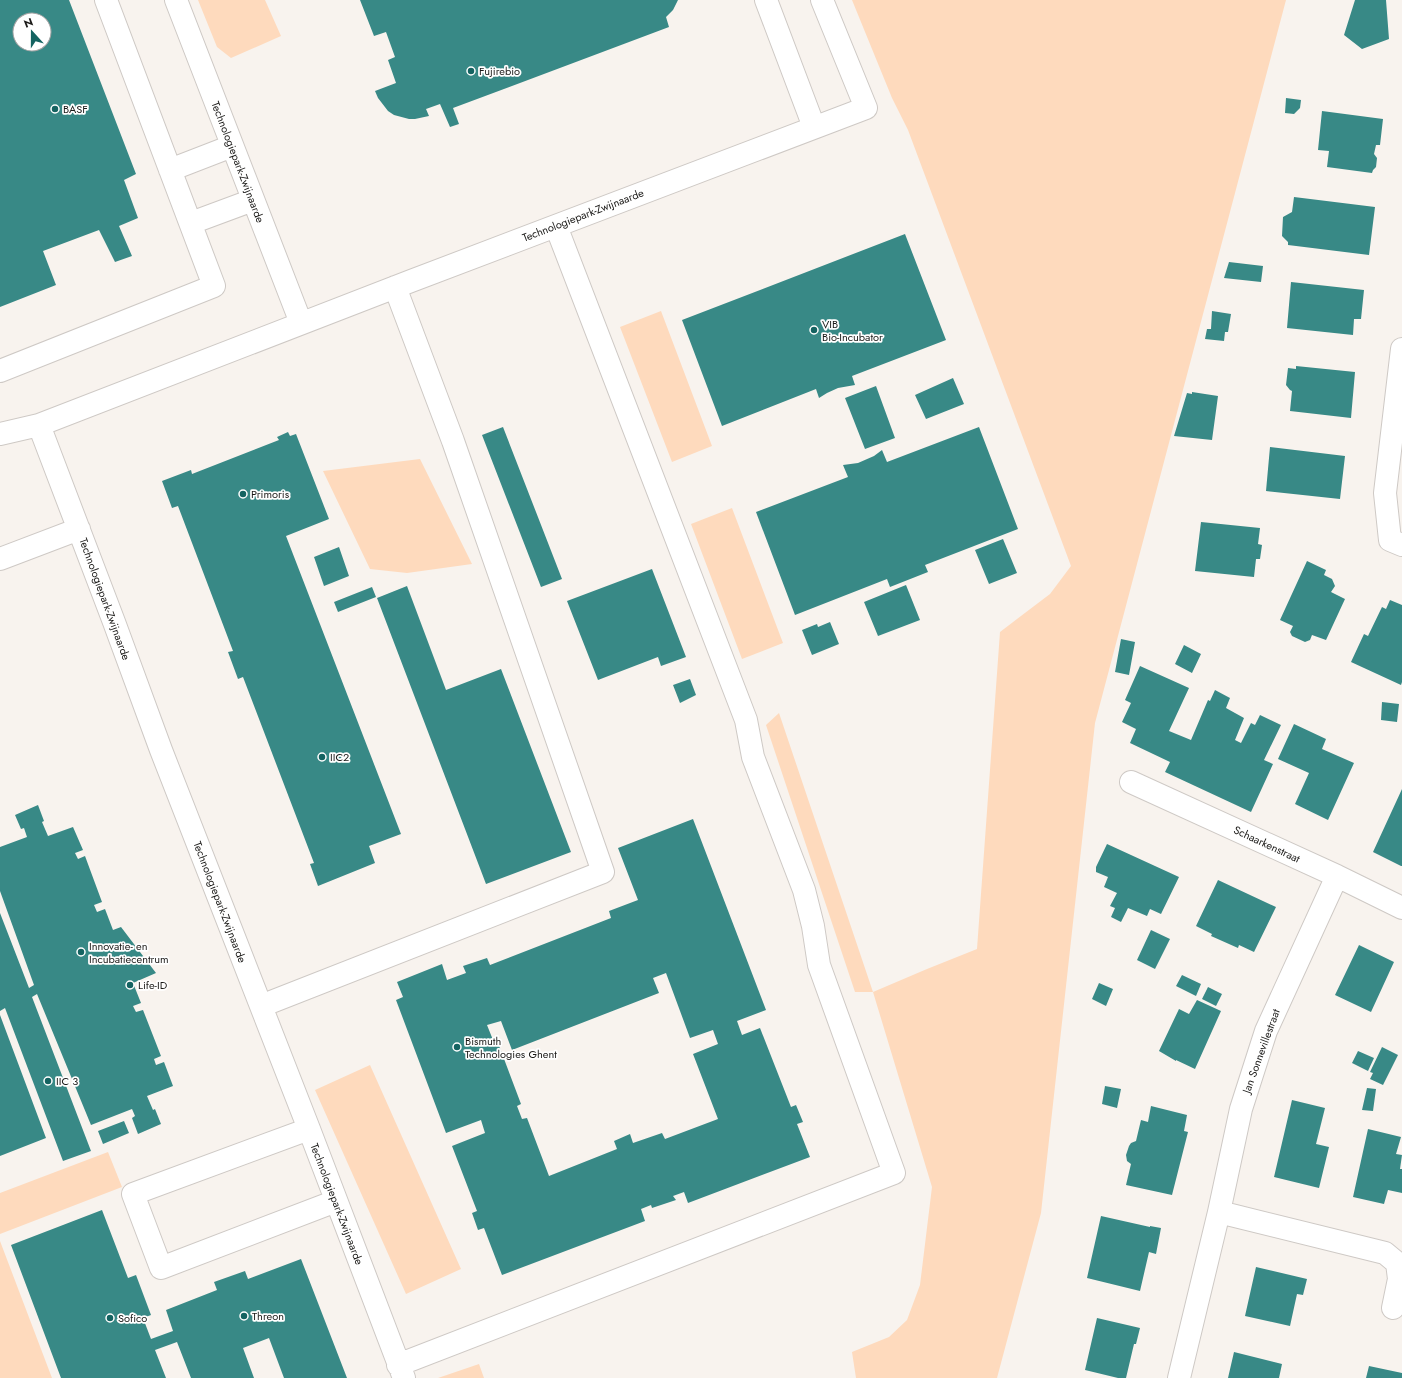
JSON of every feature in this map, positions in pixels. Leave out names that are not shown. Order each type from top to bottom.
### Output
[{"type":"street","points":[[0,370],[214,286],[106,0]]},
{"type":"street","name":"Technologiepark-Zwijnaarde","points":[[176,0],[301,323]]},
{"type":"street","points":[[766,0],[814,127]]},
{"type":"street","name":"Technologiepark-Zwijnaarde","points":[[0,434],[39,425],[301,323],[866,108],[822,0]]},
{"type":"street","points":[[170,170],[232,146]]},
{"type":"street","points":[[191,223],[253,200]]},
{"type":"street","points":[[401,1371],[894,1173],[819,965],[813,926],[804,890],[753,757],[746,720],[556,226]]},
{"type":"street","points":[[261,1006],[602,872],[453,441],[395,287]]},
{"type":"street","points":[[1402,349],[1385,493],[1390,540],[1402,545]]},
{"type":"street","name":"Technologiepark-Zwijnaarde","points":[[39,425],[80,529],[161,750],[309,1129],[401,1371]]},
{"type":"street","points":[[0,560],[80,529]]},
{"type":"street","name":"Schaarkenstraat","points":[[1131,782],[1337,876],[1402,908]]},
{"type":"street","name":"Jan Sonnevillestraat","points":[[1179,1378],[1219,1212],[1241,1109],[1266,1032],[1337,876]]},
{"type":"street","points":[[309,1129],[133,1194],[161,1268],[336,1201]]},
{"type":"street","points":[[1219,1212],[1385,1253],[1397,1263],[1399,1279],[1393,1308]]},
{"type":"shaded area","points":[[198,0],[265,0],[281,36],[231,58],[217,47]]},
{"type":"shaded area","points":[[852,0],[1286,0],[1095,723],[1041,1213],[997,1378],[856,1378],[852,1352],[889,1337],[907,1320],[920,1285],[932,1187],[873,992],[977,949],[1000,632],[1050,594],[1071,566],[908,130],[892,98]]},
{"type":"shaded area","points":[[661,311],[712,446],[672,462],[620,327]]},
{"type":"shaded area","points":[[420,459],[472,564],[407,573],[370,569],[323,471]]},
{"type":"shaded area","points":[[732,508],[783,643],[742,659],[691,524]]},
{"type":"shaded area","points":[[779,713],[873,992],[855,992],[766,725]]},
{"type":"shaded area","points":[[370,1065],[461,1269],[406,1294],[315,1090]]},
{"type":"shaded area","points":[[108,1152],[122,1187],[0,1234],[0,1193]]},
{"type":"shaded area","points":[[0,1241],[52,1378],[0,1378]]},
{"type":"shaded area","points":[[479,1364],[484,1378],[438,1378]]},
{"type":"building","name":"BASF","points":[[0,0],[69,0],[136,174],[124,180],[138,218],[119,226],[132,256],[115,262],[99,230],[43,251],[56,285],[0,307]]},
{"type":"building","name":"Fujirebio","points":[[360,0],[678,0],[673,10],[666,17],[669,27],[453,108],[459,124],[450,127],[440,104],[426,109],[429,116],[409,119],[394,115],[388,111],[378,98],[375,91],[396,83],[388,60],[395,57],[386,32],[374,36]]},
{"type":"building","points":[[1355,0],[1386,0],[1389,39],[1362,49],[1344,35]]},
{"type":"building","points":[[1286,98],[1301,100],[1300,108],[1294,114],[1285,113]]},
{"type":"building","points":[[1322,111],[1383,119],[1380,145],[1376,145],[1374,154],[1377,158],[1376,167],[1372,173],[1327,167],[1329,151],[1318,150]]},
{"type":"building","points":[[1294,197],[1375,207],[1369,255],[1288,245],[1288,242],[1282,236],[1283,217],[1292,212]]},
{"type":"building","name":"VIB Bio-Incubator","points":[[905,234],[946,340],[852,376],[855,385],[838,388],[819,398],[816,389],[722,426],[682,320]]},
{"type":"building","points":[[1229,262],[1263,266],[1261,282],[1224,278]]},
{"type":"building","points":[[1291,282],[1364,290],[1361,319],[1354,319],[1353,335],[1287,328]]},
{"type":"building","points":[[1212,311],[1231,314],[1228,332],[1225,332],[1224,341],[1205,339],[1207,329],[1211,329]]},
{"type":"building","points":[[1296,366],[1355,372],[1351,418],[1290,411],[1292,391],[1286,385],[1288,368],[1296,369]]},
{"type":"building","points":[[953,378],[964,404],[926,419],[915,395]]},
{"type":"building","points":[[876,386],[895,438],[865,449],[845,398]]},
{"type":"building","points":[[1192,392],[1218,396],[1212,440],[1174,436],[1187,393],[1192,394]]},
{"type":"building","points":[[503,427],[562,579],[541,587],[482,435]]},
{"type":"building","points":[[979,427],[1018,529],[925,565],[928,572],[890,587],[887,579],[795,615],[756,512],[848,477],[843,465],[858,463],[874,456],[882,450],[887,462]]},
{"type":"building","name":"IIC2","points":[[288,432],[290,436],[296,434],[329,519],[286,536],[401,834],[369,846],[375,863],[318,886],[310,864],[314,863],[243,677],[238,679],[228,652],[233,651],[178,506],[172,508],[162,481],[191,470],[192,474],[279,440],[277,437]]},
{"type":"building","points":[[1270,447],[1345,456],[1340,499],[1266,491]]},
{"type":"building","points":[[1201,522],[1260,528],[1258,544],[1262,545],[1260,559],[1256,559],[1254,577],[1195,571]]},
{"type":"building","points":[[1003,539],[1017,573],[989,584],[975,550]]},
{"type":"building","points":[[339,547],[349,576],[324,586],[314,557]]},
{"type":"building","points":[[1307,561],[1326,570],[1324,575],[1332,579],[1335,586],[1331,592],[1345,599],[1326,640],[1312,635],[1310,640],[1305,642],[1292,636],[1290,632],[1293,626],[1280,620]]},
{"type":"building","points":[[652,569],[686,657],[661,666],[658,657],[598,680],[567,601]]},
{"type":"building","points":[[906,585],[920,620],[878,636],[864,602]]},
{"type":"building","points":[[407,586],[446,690],[501,669],[571,852],[486,884],[377,598]]},
{"type":"building","points":[[372,587],[376,597],[338,612],[334,602]]},
{"type":"building","points":[[1390,600],[1402,605],[1401,685],[1351,662],[1364,634],[1368,636],[1382,607],[1386,609]]},
{"type":"building","points":[[830,622],[839,644],[812,655],[802,630],[817,624],[818,627]]},
{"type":"building","points":[[1121,639],[1135,642],[1129,675],[1115,672]]},
{"type":"building","points":[[1184,645],[1201,654],[1192,673],[1175,664]]},
{"type":"building","points":[[1140,666],[1189,688],[1169,731],[1191,740],[1208,700],[1210,701],[1215,690],[1230,698],[1226,708],[1244,718],[1235,740],[1241,743],[1251,723],[1255,725],[1260,715],[1281,725],[1264,760],[1273,764],[1251,812],[1165,772],[1170,762],[1130,743],[1136,729],[1122,722],[1131,703],[1125,700]]},
{"type":"building","points":[[690,679],[696,695],[680,703],[673,685]]},
{"type":"building","points":[[1382,702],[1399,704],[1397,722],[1381,720]]},
{"type":"building","points":[[1294,724],[1326,739],[1322,749],[1354,763],[1328,820],[1295,804],[1309,773],[1278,759]]},
{"type":"building","points":[[1402,789],[1402,866],[1401,866],[1373,852]]},
{"type":"building","name":"Innovatie- en Incubatiecentrum","points":[[38,805],[44,821],[42,822],[48,836],[73,827],[83,850],[75,853],[78,859],[85,856],[102,902],[94,905],[97,912],[105,909],[113,930],[121,927],[156,973],[133,983],[141,1003],[133,1006],[136,1012],[143,1010],[161,1056],[154,1059],[156,1065],[164,1062],[173,1086],[147,1096],[153,1110],[155,1109],[161,1124],[138,1134],[132,1118],[135,1116],[132,1109],[91,1125],[37,994],[32,997],[91,1151],[63,1161],[5,1008],[0,1011],[0,913],[29,988],[34,985],[0,891],[0,847],[27,837],[24,828],[21,829],[15,815]]},
{"type":"building","name":"Bismuth Technologies Ghent","points":[[693,819],[766,1010],[737,1021],[742,1035],[760,1028],[791,1107],[796,1105],[803,1122],[797,1124],[810,1157],[688,1203],[684,1192],[673,1196],[676,1200],[652,1208],[651,1205],[641,1209],[645,1221],[502,1275],[484,1228],[478,1230],[472,1213],[477,1211],[452,1146],[485,1133],[481,1120],[446,1133],[396,1000],[403,997],[397,982],[442,964],[447,980],[466,973],[463,966],[487,958],[490,965],[611,918],[609,911],[638,900],[618,848]],"holes":[[[666,973],[690,1038],[713,1030],[718,1044],[693,1054],[718,1119],[665,1139],[662,1133],[633,1143],[630,1134],[614,1141],[617,1149],[549,1176],[527,1118],[522,1119],[517,1106],[521,1104],[498,1043],[495,1045],[487,1025],[501,1021],[512,1050],[659,993],[653,978]]]},
{"type":"building","points":[[1107,844],[1179,877],[1161,914],[1150,909],[1147,916],[1128,908],[1121,922],[1111,917],[1115,908],[1110,906],[1117,893],[1104,887],[1108,877],[1096,872],[1096,867]]},
{"type":"building","points":[[1218,880],[1276,907],[1254,952],[1239,945],[1238,948],[1211,936],[1212,934],[1196,926]]},
{"type":"building","points":[[1151,930],[1170,939],[1155,969],[1137,960]]},
{"type":"building","points":[[1359,945],[1394,962],[1371,1012],[1335,995]]},
{"type":"building","points":[[1182,975],[1201,984],[1196,996],[1176,986]]},
{"type":"building","points":[[1099,983],[1113,989],[1106,1006],[1092,999]]},
{"type":"building","points":[[1208,987],[1222,994],[1216,1006],[1202,999]]},
{"type":"building","points":[[1197,1000],[1221,1011],[1195,1069],[1176,1061],[1159,1051],[1179,1009],[1189,1014]]},
{"type":"building","name":"IIC 3","points":[[0,1015],[46,1138],[0,1156]]},
{"type":"building","points":[[1382,1047],[1398,1055],[1383,1085],[1370,1079],[1373,1073],[1370,1072]]},
{"type":"building","points":[[1358,1051],[1374,1058],[1368,1071],[1352,1063]]},
{"type":"building","points":[[1105,1086],[1121,1089],[1117,1108],[1102,1104]]},
{"type":"building","points":[[1367,1088],[1376,1089],[1373,1111],[1362,1110]]},
{"type":"building","points":[[1292,1100],[1325,1108],[1316,1144],[1329,1147],[1319,1188],[1274,1177]]},
{"type":"building","points":[[1151,1106],[1187,1115],[1184,1131],[1188,1132],[1172,1195],[1126,1185],[1131,1164],[1127,1161],[1126,1155],[1131,1143],[1136,1141],[1141,1120],[1148,1122]]},
{"type":"building","points":[[124,1121],[129,1133],[103,1144],[98,1131]]},
{"type":"building","points":[[1368,1129],[1401,1137],[1396,1154],[1402,1155],[1400,1169],[1402,1169],[1402,1193],[1388,1190],[1384,1204],[1353,1197]]},
{"type":"building","points":[[102,1210],[128,1278],[136,1275],[151,1315],[143,1318],[151,1339],[173,1331],[166,1310],[217,1290],[214,1282],[245,1271],[248,1279],[301,1259],[347,1378],[284,1378],[269,1338],[243,1348],[254,1378],[191,1378],[177,1342],[155,1350],[166,1378],[61,1378],[11,1245]]},
{"type":"building","points":[[1101,1216],[1161,1228],[1156,1254],[1149,1252],[1140,1291],[1087,1278]]},
{"type":"building","points":[[1256,1267],[1307,1279],[1303,1295],[1297,1294],[1290,1326],[1245,1316]]},
{"type":"building","points":[[1097,1318],[1140,1328],[1136,1344],[1134,1344],[1126,1378],[1118,1378],[1085,1370]]},
{"type":"building","points":[[1234,1352],[1282,1364],[1279,1378],[1228,1378]]},
{"type":"building","points":[[1369,1366],[1402,1373],[1402,1378],[1366,1378]]},
{"type":"place","name":"Fujirebio","points":[[471,71]]},
{"type":"place","name":"BASF","points":[[55,109]]},
{"type":"place","name":"VIB Bio-Incubator","points":[[814,330]]},
{"type":"place","name":"Primoris","points":[[243,494]]},
{"type":"place","name":"IIC2","points":[[322,757]]},
{"type":"place","name":"Innovatie- en Incubatiecentrum","points":[[81,952]]},
{"type":"place","name":"Life-ID","points":[[130,985]]},
{"type":"place","name":"Bismuth Technologies Ghent","points":[[457,1047]]},
{"type":"place","name":"IIC 3","points":[[48,1081]]},
{"type":"place","name":"Threon","points":[[244,1316]]},
{"type":"place","name":"Sofico","points":[[110,1318]]}]
